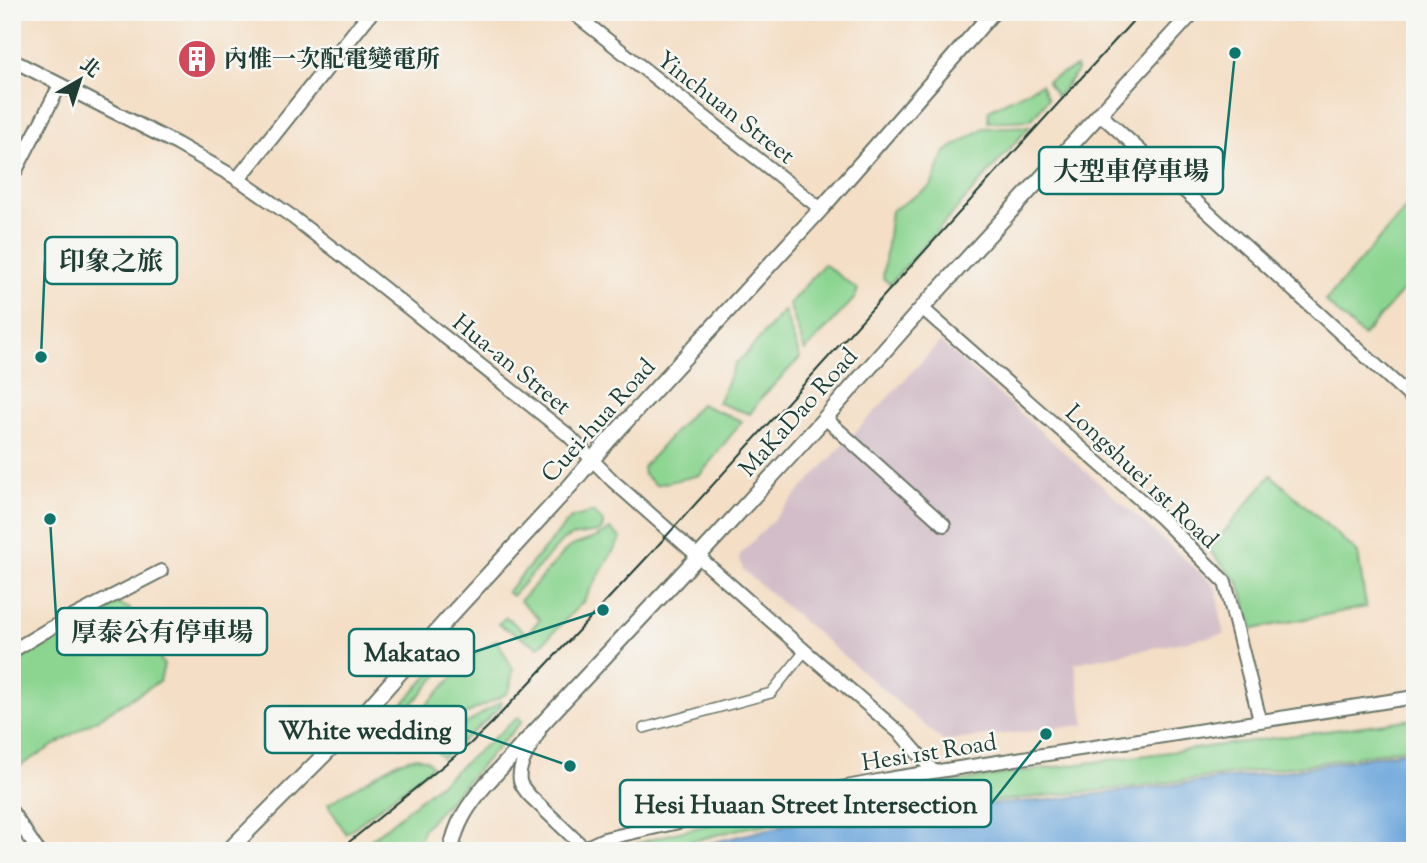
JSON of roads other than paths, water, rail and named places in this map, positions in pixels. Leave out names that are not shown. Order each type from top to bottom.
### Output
[{"type":"street","points":[[238,179],[371,12]]},
{"type":"street","name":"Yinchuan Street","points":[[572,12],[821,209]]},
{"type":"street","name":"MaKaDao Road","points":[[451,851],[459,822],[486,784],[825,418],[1193,12]]},
{"type":"street","name":"Cuei-hua Road","points":[[228,851],[349,730],[821,209],[985,15]]},
{"type":"street","name":"Hua-an Street","points":[[12,60],[177,144],[238,179],[291,216],[568,435],[613,481],[901,734],[933,771]]},
{"type":"street","points":[[12,178],[60,85]]},
{"type":"street","points":[[1100,114],[1415,401]]},
{"type":"street","name":"Longshuei 1st Road","points":[[922,308],[1161,518],[1225,582],[1260,720]]},
{"type":"street","points":[[825,418],[944,525]]},
{"type":"street","points":[[12,651],[161,571]]},
{"type":"street","points":[[644,728],[771,692],[804,651]]},
{"type":"street","name":"Hesi 1st Road","points":[[581,849],[604,839],[767,802],[933,771],[1415,698]]},
{"type":"street","points":[[552,712],[523,763],[520,781],[523,789],[581,849]]},
{"type":"street","points":[[12,811],[38,851]]},
{"type":"water","points":[[1415,750],[1415,851],[677,851],[818,817],[1049,800],[1279,772]]},
{"type":"tram line","points":[[338,851],[492,723],[651,553],[1141,12]]},
{"type":"place","name":"大型車停車場","points":[[1235,53]]},
{"type":"place","name":"內惟一次配電變電所","points":[[197,59]]},
{"type":"place","name":"印象之旅","points":[[41,357]]},
{"type":"place","name":"厚泰公有停車場","points":[[50,519]]},
{"type":"place","name":"Makatao","points":[[603,610]]},
{"type":"place","name":"Hesi Huaan Street Intersection","points":[[1046,734]]},
{"type":"place","name":"White wedding","points":[[570,766]]}]
